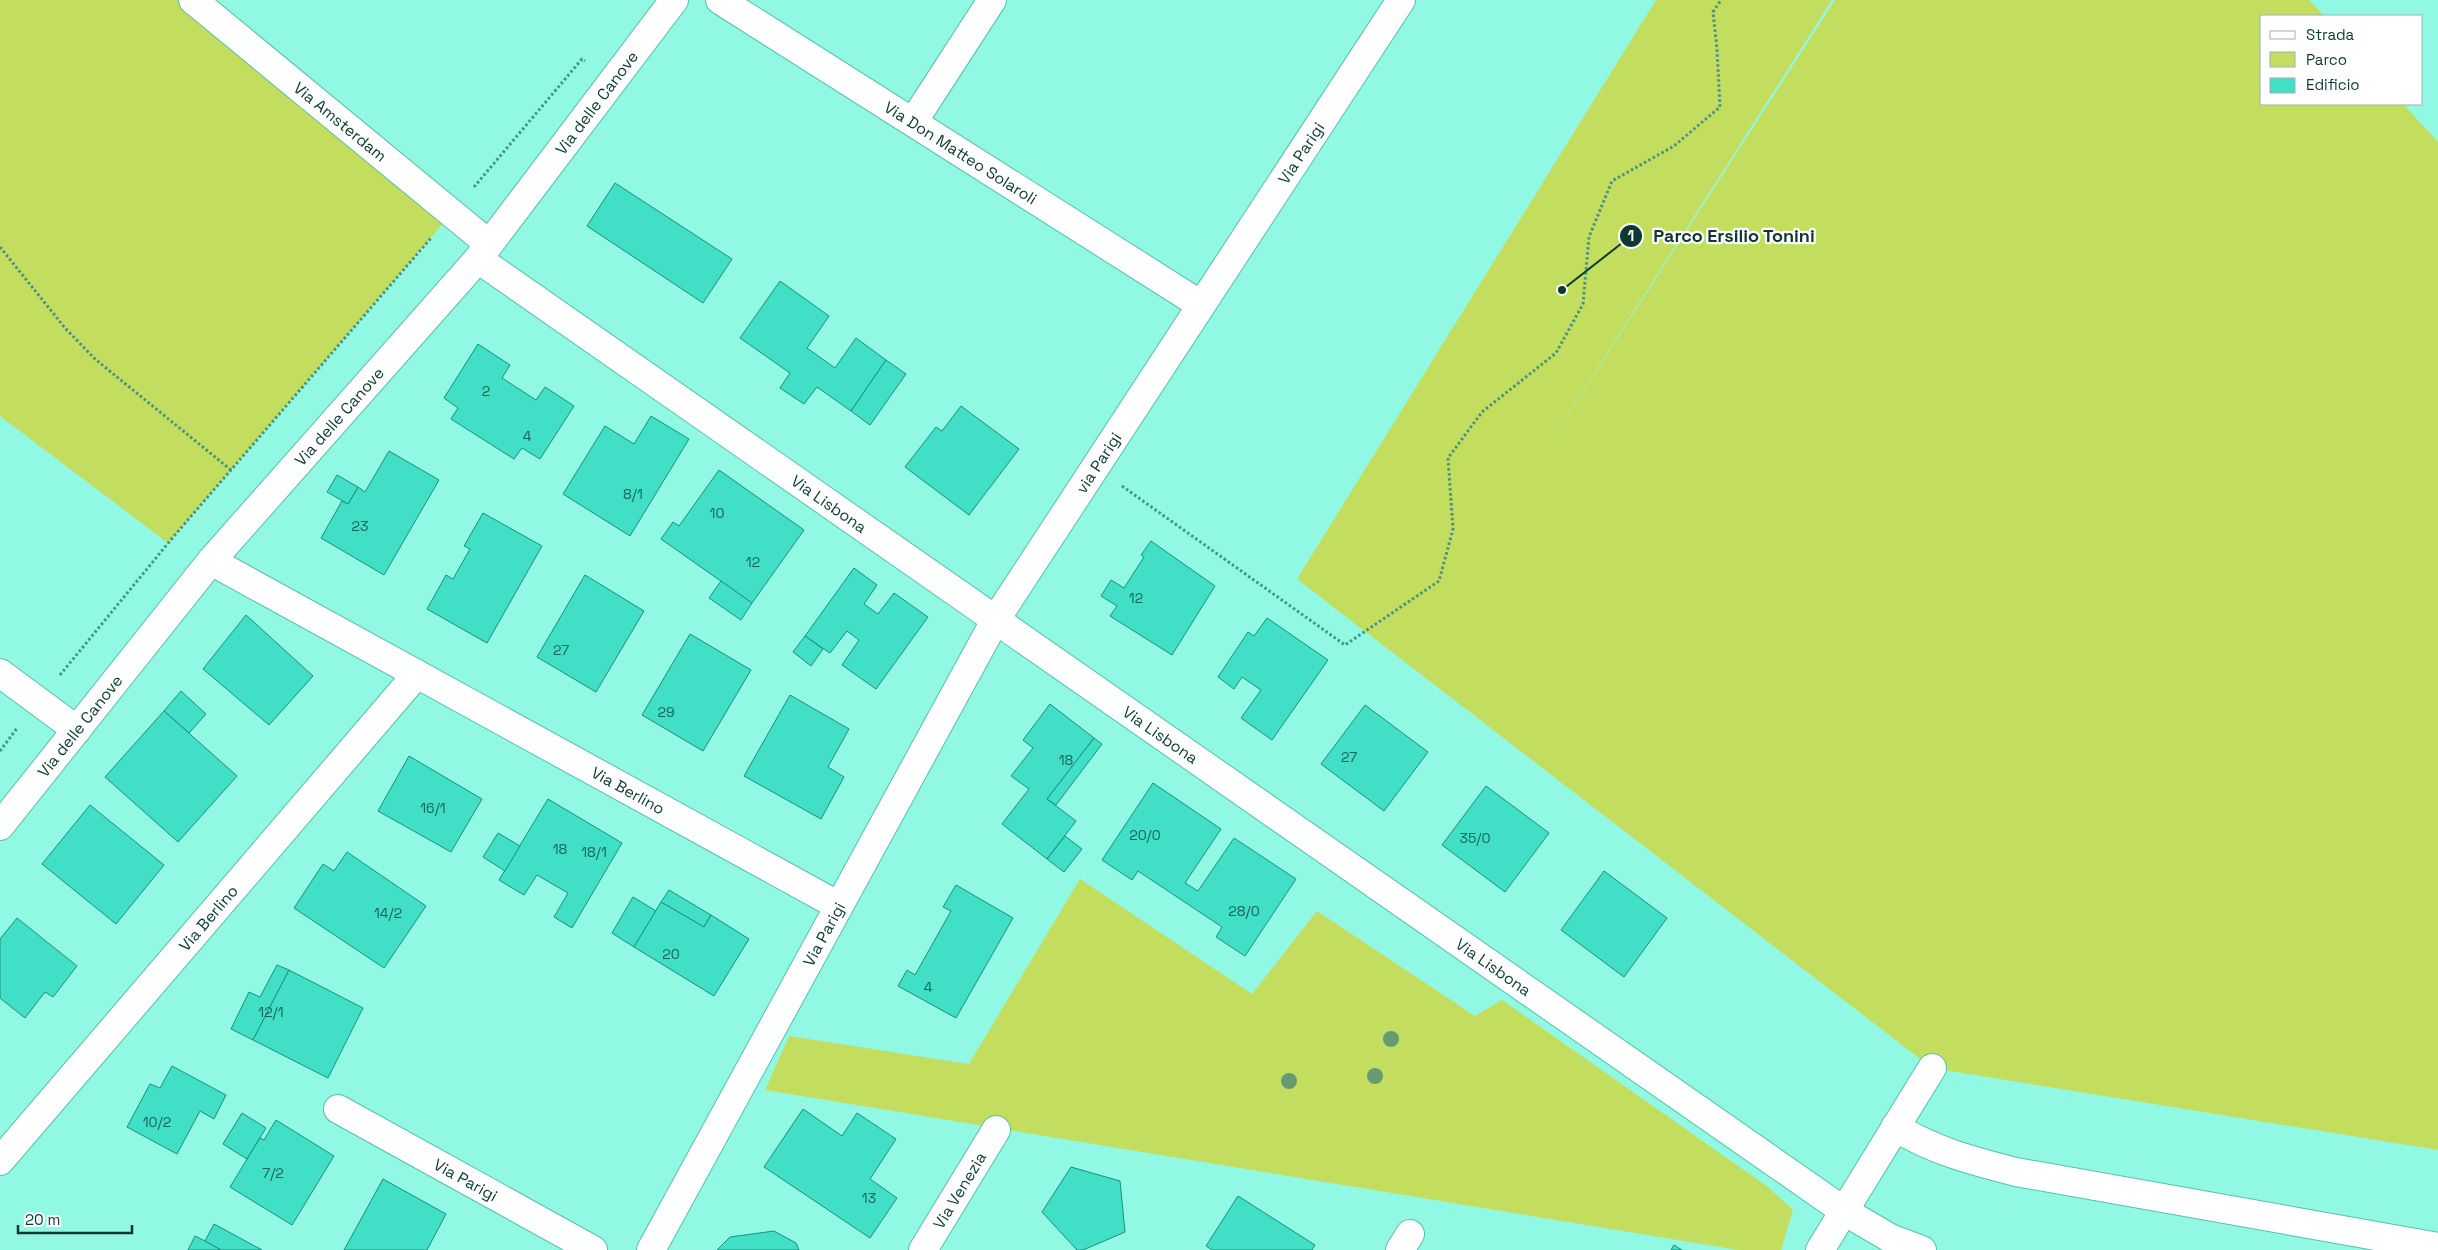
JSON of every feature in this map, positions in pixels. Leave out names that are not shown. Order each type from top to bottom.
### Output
[{"type":"street","name":"Via Amsterdam","points":[[193,0],[452,213],[483,251]]},
{"type":"street","name":"Via delle Canove","points":[[0,826],[211,561],[483,251],[674,0]]},
{"type":"street","name":"Via Don Matteo Solaroli","points":[[720,0],[1201,305]]},
{"type":"street","points":[[913,122],[992,0]]},
{"type":"street","name":"Via Parigi","points":[[1201,305],[1401,0]]},
{"type":"street","name":"Via Lisbona","points":[[483,251],[996,619],[1844,1211],[1890,1238],[1922,1250]]},
{"type":"street","name":"via Parigi","points":[[996,619],[1201,305]]},
{"type":"street","name":"Via Berlino","points":[[211,561],[839,906]]},
{"type":"street","name":"Via Parigi","points":[[651,1250],[996,619]]},
{"type":"street","points":[[0,673],[77,730]]},
{"type":"street","name":"Via Berlino","points":[[0,1161],[417,674]]},
{"type":"street","points":[[1820,1250],[1932,1068]]},
{"type":"street","name":"Via Parigi","points":[[338,1109],[593,1250]]},
{"type":"street","points":[[1895,1127],[1920,1143],[1960,1158],[2016,1172],[2438,1247]]},
{"type":"street","name":"Via Venezia","points":[[923,1250],[996,1130]]},
{"type":"path","points":[[1096,467],[1345,644],[1439,580],[1453,529],[1448,458],[1482,412],[1556,353],[1583,304],[1589,237],[1612,181],[1674,146],[1720,106],[1713,12],[1721,0]]},
{"type":"path","points":[[0,752],[38,702],[174,536],[582,59],[613,82]]},
{"type":"path","points":[[0,247],[65,328],[95,359],[232,470]]},
{"type":"green space","points":[[0,0],[193,0],[452,213],[168,543],[0,416]]},
{"type":"green space","points":[[1656,0],[1832,0],[1516,496],[1835,0],[2309,0],[2323,15],[2260,15],[2260,105],[2404,105],[2438,142],[2438,1150],[1932,1068],[1297,579]]},
{"type":"green space","points":[[1080,879],[1252,994],[1317,911],[1475,1016],[1502,1000],[1768,1187],[1793,1210],[1781,1250],[1739,1250],[765,1090],[789,1036],[969,1064]]},
{"type":"building","points":[[615,183],[732,259],[703,303],[587,226]]},
{"type":"building","points":[[780,281],[829,316],[807,348],[835,368],[856,338],[886,360],[851,411],[817,387],[804,404],[780,388],[790,373],[740,338]]},
{"type":"building","points":[[478,344],[510,365],[502,378],[536,400],[545,387],[574,406],[540,459],[522,448],[514,459],[451,419],[458,408],[444,398]]},
{"type":"building","points":[[886,360],[906,374],[870,425],[851,411]]},
{"type":"building","points":[[961,406],[1019,449],[969,515],[905,467],[936,427],[942,431]]},
{"type":"building","points":[[651,416],[689,439],[630,536],[563,494],[605,426],[634,444]]},
{"type":"building","points":[[389,451],[439,480],[384,575],[321,538],[342,501],[348,504],[358,487],[365,492]]},
{"type":"building","points":[[719,470],[804,530],[752,603],[661,539],[673,522],[679,526]]},
{"type":"building","points":[[337,475],[358,487],[348,504],[327,492]]},
{"type":"building","points":[[483,513],[542,546],[487,643],[427,609],[446,575],[453,579],[470,549],[464,546]]},
{"type":"building","points":[[1151,541],[1215,586],[1172,655],[1110,616],[1117,606],[1101,596],[1111,580],[1124,588],[1144,557],[1141,555]]},
{"type":"building","points":[[854,568],[877,585],[864,604],[878,614],[894,593],[928,617],[876,689],[842,665],[859,640],[847,631],[830,653],[805,636]]},
{"type":"building","points":[[585,575],[644,611],[596,692],[537,657]]},
{"type":"building","points":[[721,581],[752,603],[741,620],[709,598]]},
{"type":"building","points":[[246,615],[313,676],[269,725],[203,669]]},
{"type":"building","points":[[1267,618],[1328,660],[1272,740],[1241,718],[1261,690],[1242,677],[1234,689],[1218,677],[1248,632],[1254,636]]},
{"type":"building","points":[[690,634],[751,670],[703,751],[642,715]]},
{"type":"building","points":[[805,636],[823,649],[811,666],[793,652]]},
{"type":"building","points":[[181,691],[206,714],[189,733],[164,711]]},
{"type":"building","points":[[790,695],[849,729],[828,767],[844,777],[821,819],[744,776]]},
{"type":"building","points":[[1050,704],[1094,738],[1047,799],[1076,821],[1047,859],[1002,824],[1029,789],[1011,776],[1033,748],[1023,740]]},
{"type":"building","points":[[1365,705],[1428,752],[1384,811],[1321,764]]},
{"type":"building","points":[[164,711],[237,776],[178,842],[105,777]]},
{"type":"building","points":[[1094,738],[1102,744],[1056,805],[1047,799]]},
{"type":"building","points":[[409,756],[482,799],[451,852],[378,811]]},
{"type":"building","points":[[1153,783],[1221,829],[1185,883],[1198,891],[1234,838],[1296,879],[1245,956],[1216,937],[1222,927],[1138,871],[1132,880],[1102,860]]},
{"type":"building","points":[[1486,786],[1549,833],[1505,892],[1442,845]]},
{"type":"building","points":[[548,799],[622,843],[572,928],[554,917],[568,893],[537,875],[524,895],[499,880]]},
{"type":"building","points":[[90,805],[164,865],[116,924],[42,864]]},
{"type":"building","points":[[498,833],[520,846],[505,871],[483,857]]},
{"type":"building","points":[[1065,836],[1082,849],[1064,872],[1047,859]]},
{"type":"building","points":[[347,852],[426,906],[384,968],[294,908],[323,864],[334,871]]},
{"type":"building","points":[[1604,871],[1667,918],[1624,977],[1561,930]]},
{"type":"building","points":[[956,885],[1013,918],[956,1018],[898,986],[907,970],[915,975],[951,911],[943,907]]},
{"type":"building","points":[[669,890],[711,915],[704,927],[661,902]]},
{"type":"building","points":[[633,897],[656,911],[634,947],[612,933]]},
{"type":"building","points":[[661,902],[704,927],[711,915],[749,939],[714,996],[634,947]]},
{"type":"building","points":[[17,918],[77,966],[53,997],[45,992],[25,1018],[0,998],[0,939]]},
{"type":"building","points":[[277,965],[289,970],[253,1040],[231,1029],[249,992],[260,997]]},
{"type":"building","points":[[289,970],[363,1008],[328,1078],[253,1040]]},
{"type":"building","points":[[172,1066],[226,1095],[214,1119],[200,1111],[177,1154],[127,1127],[150,1084],[160,1088]]},
{"type":"building","points":[[803,1109],[842,1136],[857,1113],[896,1139],[870,1179],[897,1198],[870,1238],[764,1167]]},
{"type":"building","points":[[242,1113],[266,1128],[247,1159],[223,1144]]},
{"type":"building","points":[[276,1120],[334,1156],[292,1225],[230,1187],[260,1138],[264,1140]]},
{"type":"building","points":[[1071,1167],[1120,1181],[1125,1232],[1083,1250],[1077,1250],[1042,1212]]},
{"type":"building","points":[[383,1179],[446,1214],[427,1250],[344,1250]]},
{"type":"building","points":[[1238,1196],[1315,1245],[1312,1250],[1212,1250],[1206,1246]]},
{"type":"building","points":[[214,1224],[262,1250],[221,1250],[205,1241]]},
{"type":"building","points":[[774,1231],[796,1243],[799,1250],[717,1250],[730,1237]]},
{"type":"building","points":[[195,1236],[205,1241],[221,1250],[188,1250]]},
{"type":"building","points":[[1674,1245],[1682,1250],[1671,1250]]},
{"type":"place","name":"Parco Ersilio Tonini","points":[[1562,290]]}]
